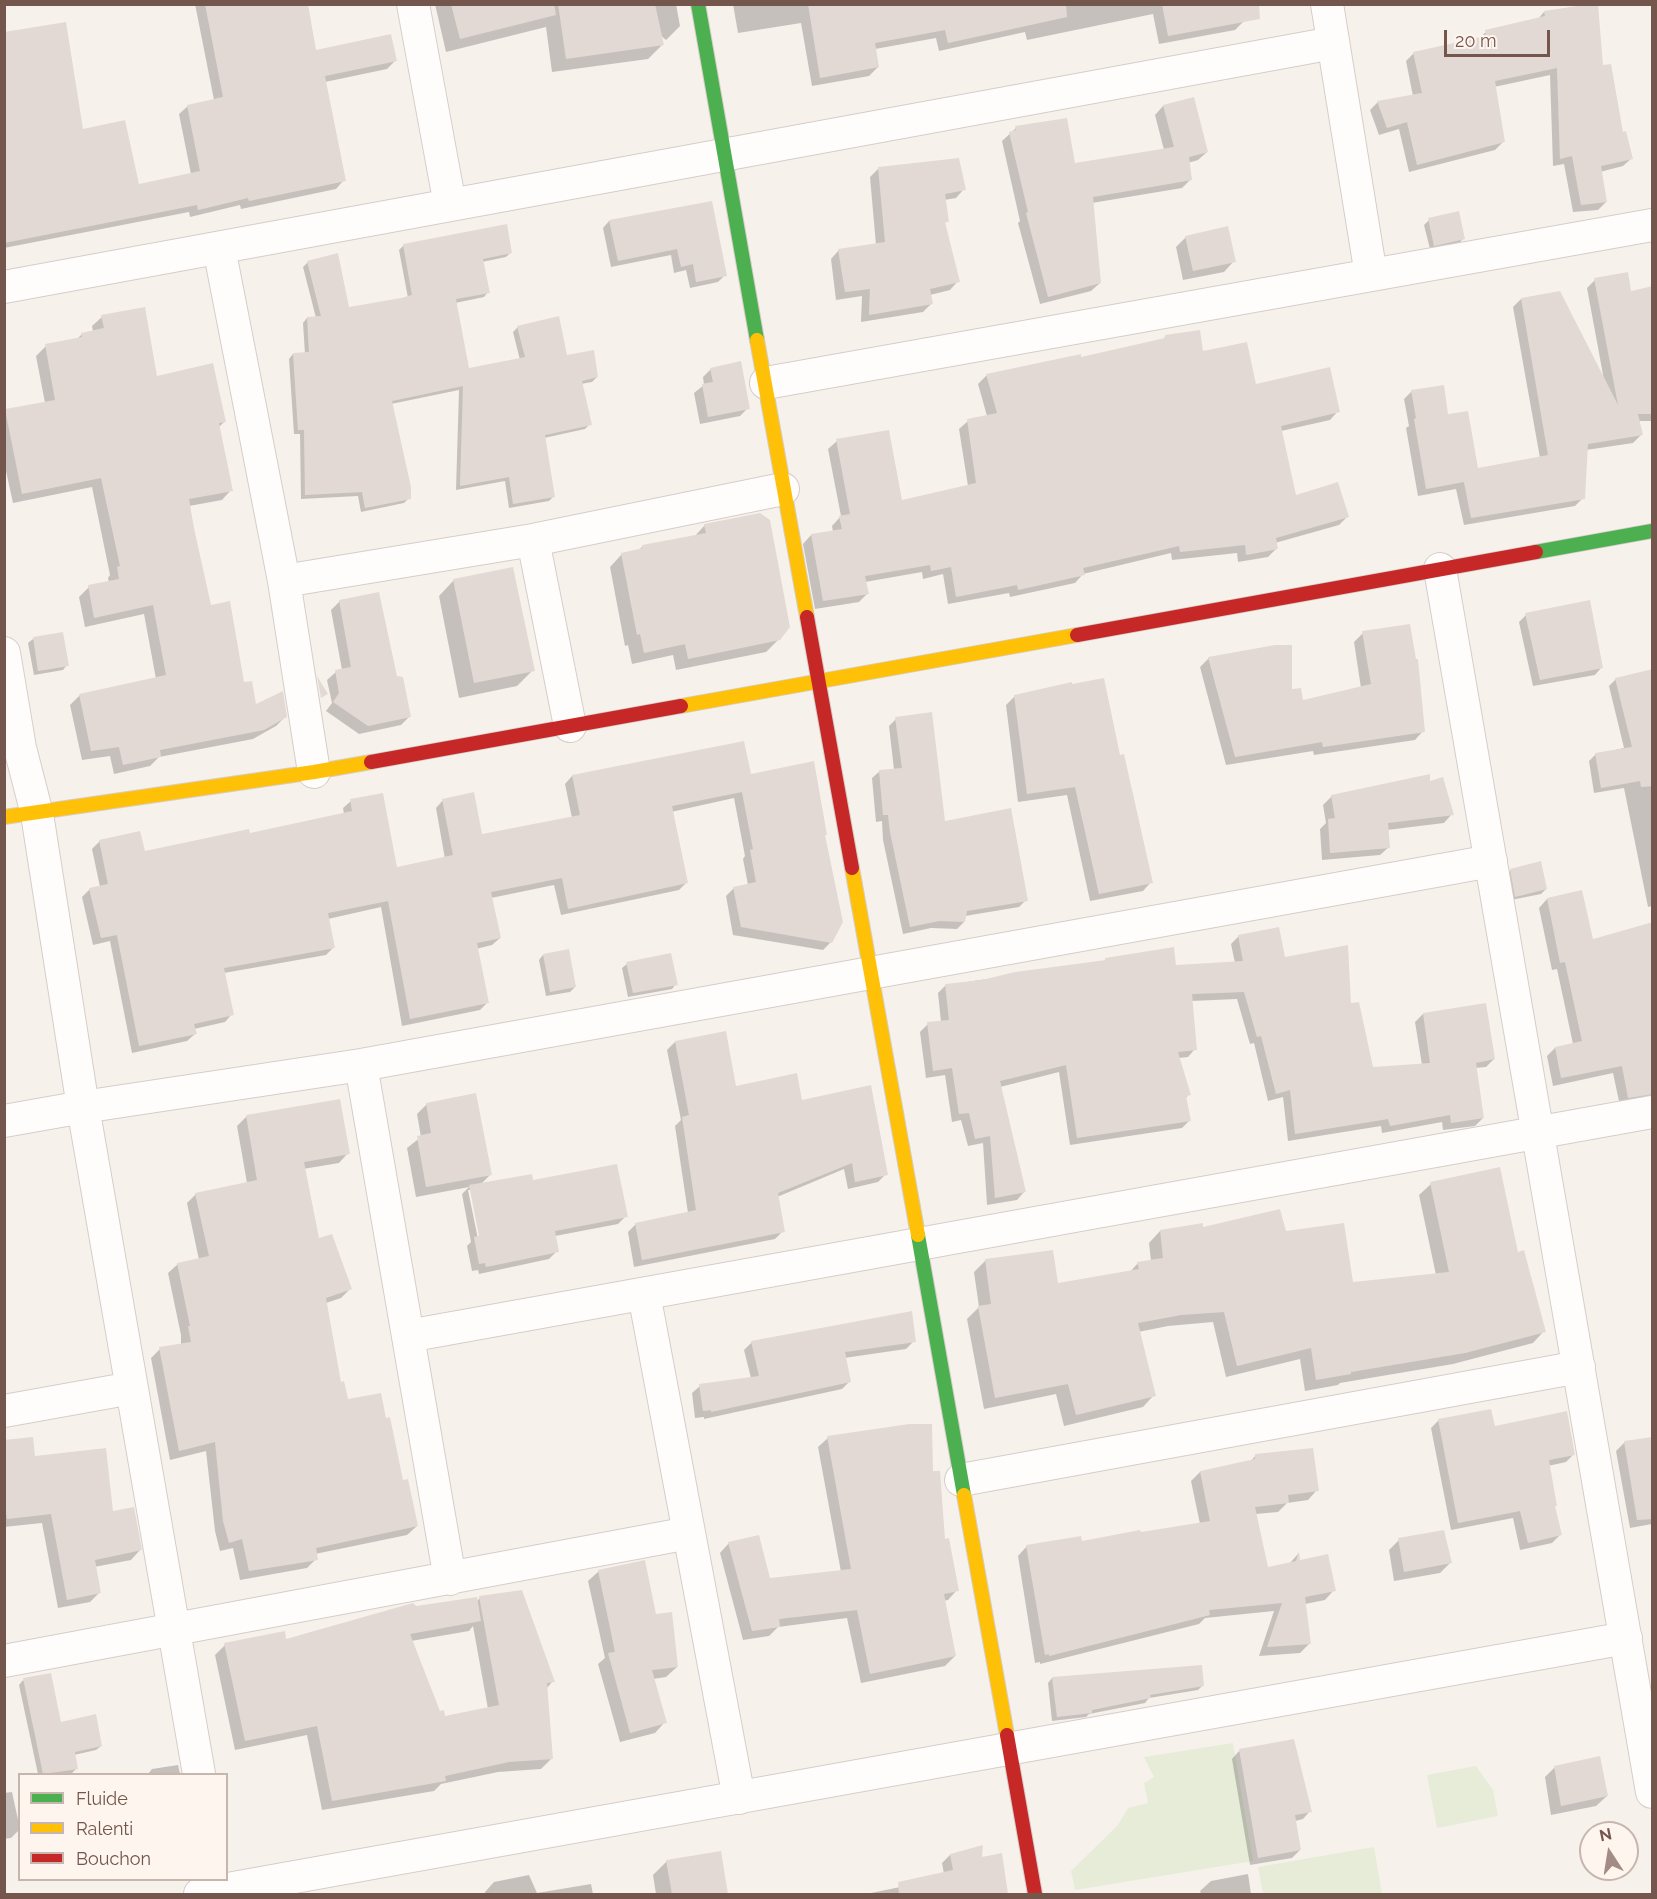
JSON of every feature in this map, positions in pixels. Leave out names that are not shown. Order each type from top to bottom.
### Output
[{"type":"street","points":[[412,4],[450,205]]},
{"type":"street","points":[[698,4],[1035,1894]]},
{"type":"street","points":[[1327,4],[1371,275]]},
{"type":"street","points":[[4,287],[1333,44]]},
{"type":"street","points":[[766,383],[1653,225]]},
{"type":"street","points":[[219,248],[284,581],[314,772]]},
{"type":"street","points":[[284,581],[533,540],[783,489]]},
{"type":"street","points":[[4,817],[314,772],[1653,531]]},
{"type":"street","points":[[533,540],[570,726]]},
{"type":"street","points":[[1440,569],[1653,1792]]},
{"type":"street","points":[[4,653],[20,748],[37,814],[83,1107],[199,1773]]},
{"type":"street","points":[[4,1121],[361,1065],[1491,861]]},
{"type":"street","points":[[361,1065],[450,1579]]},
{"type":"street","points":[[408,1336],[1653,1112]]},
{"type":"street","points":[[644,1294],[739,1798]]},
{"type":"street","points":[[961,1480],[1579,1366]]},
{"type":"street","points":[[4,1411],[132,1388]]},
{"type":"street","points":[[4,1661],[689,1533]]},
{"type":"street","points":[[215,1890],[1626,1638]]},
{"type":"green space","points":[[1233,1743],[1253,1861],[1075,1890],[1071,1871],[1118,1825],[1128,1808],[1148,1803],[1144,1783],[1154,1777],[1144,1757]]},
{"type":"green space","points":[[1476,1766],[1493,1790],[1498,1816],[1437,1828],[1427,1775]]},
{"type":"green space","points":[[1374,1847],[1382,1894],[1263,1894],[1258,1867]]},
{"type":"building","points":[[205,4],[308,4],[316,50],[391,34],[397,61],[325,76],[346,181],[249,201],[248,198],[198,210],[197,205],[4,243],[4,32],[66,22],[83,129],[125,120],[139,184],[200,171],[187,105],[223,97]]},
{"type":"building","points":[[451,4],[554,4],[556,15],[460,39]]},
{"type":"building","points":[[558,4],[655,4],[664,45],[566,59]]},
{"type":"building","points":[[808,4],[1066,4],[1067,17],[948,43],[945,30],[875,43],[879,67],[820,78]]},
{"type":"building","points":[[1162,4],[1259,4],[1260,19],[1168,36]]},
{"type":"building","points":[[1598,4],[1603,65],[1611,64],[1623,132],[1626,131],[1633,159],[1601,166],[1607,202],[1581,205],[1572,156],[1560,159],[1557,68],[1495,81],[1505,142],[1417,165],[1407,122],[1387,128],[1377,101],[1422,93],[1413,52],[1486,36],[1485,30],[1545,16],[1544,11]]},
{"type":"building","points":[[1194,97],[1208,152],[1189,157],[1192,180],[1093,197],[1101,283],[1048,297],[1026,213],[1028,212],[1009,132],[1016,130],[1015,126],[1067,118],[1075,163],[1174,147],[1163,105]]},
{"type":"building","points":[[959,158],[966,190],[945,194],[949,222],[945,222],[960,282],[930,289],[933,304],[869,315],[870,289],[845,292],[838,249],[885,242],[878,167]]},
{"type":"building","points":[[712,201],[727,276],[696,282],[693,264],[681,267],[677,249],[618,261],[609,220]]},
{"type":"building","points":[[1459,211],[1465,239],[1434,246],[1428,218]]},
{"type":"building","points":[[507,224],[512,253],[483,259],[490,293],[456,299],[469,368],[525,357],[517,326],[559,316],[567,355],[594,350],[598,377],[582,381],[592,425],[545,435],[555,497],[513,504],[509,477],[460,486],[463,386],[392,401],[411,487],[411,499],[365,508],[362,492],[305,495],[304,430],[298,430],[293,353],[309,352],[307,317],[321,316],[307,261],[338,253],[349,307],[401,298],[412,295],[403,244]]},
{"type":"building","points":[[1228,226],[1236,262],[1193,271],[1185,236]]},
{"type":"building","points":[[1628,272],[1631,291],[1653,286],[1653,414],[1638,414],[1643,435],[1588,444],[1585,499],[1471,518],[1464,482],[1426,489],[1411,390],[1444,385],[1448,414],[1468,411],[1478,468],[1548,455],[1521,298],[1560,291],[1618,405],[1594,278]]},
{"type":"building","points":[[145,307],[157,376],[213,363],[226,422],[219,423],[233,491],[189,499],[194,528],[211,605],[230,601],[244,682],[252,681],[256,704],[283,691],[287,717],[264,730],[160,750],[161,757],[123,765],[119,747],[91,751],[79,694],[166,675],[153,605],[94,618],[88,585],[119,579],[117,567],[120,566],[101,478],[22,494],[5,409],[55,400],[45,344],[82,337],[81,333],[104,328],[101,315]]},
{"type":"building","points":[[1200,330],[1203,351],[1247,342],[1256,384],[1330,367],[1340,412],[1281,426],[1296,495],[1338,482],[1349,517],[1276,538],[1278,549],[1246,555],[1245,545],[1180,552],[1179,546],[1083,568],[1085,575],[1018,590],[1017,585],[956,597],[951,567],[931,571],[930,565],[865,576],[869,594],[823,601],[811,534],[842,529],[839,516],[850,514],[836,439],[889,430],[902,500],[976,483],[967,419],[997,413],[986,374],[1081,354],[1081,357],[1165,338],[1165,335]]},
{"type":"building","points":[[741,361],[750,409],[708,417],[702,384],[713,382],[710,368]]},
{"type":"building","points":[[760,513],[770,520],[790,627],[780,640],[688,659],[685,644],[644,653],[640,634],[637,635],[621,553],[643,548],[642,545],[706,533],[704,524]]},
{"type":"building","points":[[513,567],[535,671],[474,683],[453,579]]},
{"type":"building","points":[[379,592],[397,676],[403,677],[411,717],[368,726],[333,702],[339,693],[335,670],[351,667],[339,600]]},
{"type":"building","points":[[1590,600],[1603,668],[1540,680],[1525,613]]},
{"type":"building","points":[[1410,624],[1416,659],[1418,659],[1425,732],[1323,747],[1322,742],[1235,757],[1208,657],[1275,645],[1292,645],[1292,689],[1301,688],[1303,700],[1371,684],[1362,631]]},
{"type":"building","points":[[63,632],[69,666],[38,671],[33,637]]},
{"type":"building","points":[[1653,669],[1653,786],[1641,787],[1640,781],[1601,788],[1595,753],[1632,747],[1615,678]]},
{"type":"building","points":[[317,676],[328,694],[321,698]]},
{"type":"building","points":[[1104,678],[1120,755],[1124,754],[1153,883],[1099,894],[1075,787],[1027,794],[1014,695],[1072,682],[1072,684]]},
{"type":"building","points":[[932,712],[945,821],[1011,808],[1028,901],[967,911],[965,922],[939,921],[910,927],[888,815],[883,815],[879,770],[902,768],[895,717]]},
{"type":"building","points":[[744,741],[751,774],[814,761],[827,835],[825,835],[843,922],[832,943],[741,927],[733,887],[756,882],[750,850],[753,849],[742,792],[672,806],[688,883],[568,909],[562,878],[491,892],[501,938],[477,943],[489,1003],[410,1019],[388,901],[328,913],[335,948],[224,968],[234,1015],[194,1024],[197,1034],[139,1046],[117,935],[101,938],[89,888],[108,884],[99,840],[140,831],[145,851],[249,829],[250,833],[352,811],[350,799],[383,793],[397,867],[453,855],[442,799],[474,792],[482,834],[580,815],[572,775]]},
{"type":"building","points":[[1430,774],[1430,781],[1443,777],[1454,815],[1388,823],[1390,848],[1330,853],[1328,819],[1335,818],[1331,795]]},
{"type":"building","points":[[1541,861],[1547,889],[1515,897],[1510,869]]},
{"type":"building","points":[[1582,890],[1593,939],[1653,922],[1653,1094],[1628,1098],[1622,1066],[1561,1078],[1555,1047],[1582,1041],[1565,962],[1560,963],[1547,898]]},
{"type":"building","points":[[1279,927],[1285,957],[1348,945],[1351,1003],[1359,1002],[1373,1067],[1430,1063],[1423,1013],[1486,1003],[1495,1059],[1476,1063],[1484,1118],[1451,1123],[1450,1115],[1390,1126],[1388,1119],[1295,1134],[1290,1090],[1276,1094],[1261,1036],[1257,1037],[1244,992],[1192,994],[1197,1050],[1178,1052],[1191,1095],[1186,1096],[1191,1121],[1077,1138],[1066,1065],[1000,1081],[1026,1192],[995,1198],[990,1136],[975,1139],[969,1113],[959,1114],[952,1068],[933,1071],[927,1022],[949,1020],[945,984],[1106,960],[1105,958],[1174,947],[1176,965],[1243,961],[1238,935]]},
{"type":"building","points":[[569,949],[576,987],[550,992],[543,954]]},
{"type":"building","points":[[671,953],[678,985],[633,993],[626,962]]},
{"type":"building","points":[[726,1031],[736,1086],[797,1073],[802,1100],[871,1085],[888,1175],[855,1182],[852,1163],[778,1193],[785,1232],[642,1260],[635,1223],[696,1210],[682,1117],[689,1115],[675,1041]]},
{"type":"building","points":[[476,1093],[492,1175],[426,1187],[417,1136],[431,1133],[426,1103]]},
{"type":"building","points":[[340,1099],[350,1154],[304,1162],[319,1238],[332,1234],[352,1289],[326,1298],[341,1382],[344,1381],[348,1399],[381,1393],[386,1418],[390,1417],[403,1480],[408,1479],[418,1526],[316,1548],[318,1560],[249,1571],[242,1539],[229,1543],[223,1521],[215,1442],[179,1451],[159,1347],[191,1342],[188,1326],[190,1326],[177,1263],[209,1256],[195,1193],[257,1180],[246,1115]]},
{"type":"building","points":[[617,1164],[628,1217],[555,1231],[559,1252],[486,1267],[485,1263],[479,1264],[474,1237],[479,1236],[469,1185],[532,1174],[533,1180]]},
{"type":"building","points":[[1500,1167],[1518,1252],[1524,1250],[1546,1332],[1465,1353],[1316,1380],[1311,1348],[1237,1366],[1224,1312],[1181,1315],[1138,1323],[1156,1396],[1076,1415],[1068,1384],[995,1398],[978,1306],[991,1304],[985,1259],[1053,1250],[1058,1283],[1139,1269],[1137,1262],[1163,1258],[1160,1230],[1203,1223],[1203,1227],[1280,1209],[1286,1231],[1344,1223],[1353,1282],[1449,1272],[1430,1182]]},
{"type":"building","points":[[912,1311],[916,1342],[845,1352],[851,1382],[711,1412],[711,1410],[703,1411],[699,1384],[759,1376],[751,1341]]},
{"type":"building","points":[[1491,1409],[1495,1426],[1567,1411],[1575,1455],[1549,1460],[1557,1506],[1555,1506],[1562,1535],[1528,1543],[1520,1511],[1458,1523],[1438,1419]]},
{"type":"building","points":[[909,1424],[932,1424],[933,1471],[940,1471],[945,1539],[949,1538],[959,1591],[944,1594],[956,1656],[870,1674],[857,1610],[779,1619],[780,1627],[752,1631],[728,1542],[759,1535],[770,1578],[851,1569],[827,1436]]},
{"type":"building","points":[[33,1437],[35,1456],[106,1448],[113,1511],[134,1507],[142,1550],[95,1560],[101,1593],[67,1600],[51,1514],[7,1519],[4,1501],[4,1440]]},
{"type":"building","points":[[1653,1437],[1653,1519],[1637,1520],[1624,1441]]},
{"type":"building","points":[[1313,1448],[1319,1491],[1288,1495],[1289,1503],[1255,1507],[1268,1567],[1296,1561],[1299,1551],[1300,1560],[1328,1554],[1336,1591],[1305,1597],[1311,1644],[1267,1647],[1282,1603],[1209,1610],[1210,1615],[1049,1656],[1049,1654],[1045,1655],[1026,1545],[1081,1536],[1082,1541],[1140,1530],[1141,1532],[1210,1521],[1200,1471],[1255,1459],[1255,1454]]},
{"type":"building","points":[[1444,1530],[1452,1563],[1404,1572],[1398,1538]]},
{"type":"building","points":[[645,1560],[656,1614],[672,1612],[678,1667],[652,1670],[667,1723],[630,1733],[608,1653],[615,1652],[598,1570]]},
{"type":"building","points":[[522,1590],[555,1682],[547,1683],[553,1759],[509,1762],[445,1776],[446,1781],[332,1801],[317,1726],[245,1741],[224,1643],[285,1631],[286,1639],[413,1603],[416,1606],[477,1597],[481,1621],[410,1634],[440,1711],[444,1710],[445,1716],[499,1705],[479,1596]]},
{"type":"building","points":[[1202,1665],[1204,1686],[1150,1695],[1151,1698],[1092,1710],[1092,1713],[1057,1717],[1052,1677]]},
{"type":"building","points":[[51,1673],[61,1722],[96,1714],[102,1746],[75,1752],[78,1769],[43,1773],[23,1678]]},
{"type":"building","points":[[1294,1739],[1312,1812],[1295,1815],[1301,1850],[1258,1858],[1239,1749]]},
{"type":"building","points":[[1600,1756],[1608,1796],[1561,1806],[1554,1766]]},
{"type":"building","points":[[983,1845],[982,1857],[1002,1853],[1008,1894],[899,1894],[898,1882],[953,1870],[950,1854]]},
{"type":"building","points":[[721,1851],[728,1894],[672,1894],[666,1860]]},
{"type":"traffic: fast","points":[[698,4],[757,340]]},
{"type":"traffic: fast","points":[[1536,552],[1652,531]]},
{"type":"traffic: fast","points":[[918,1235],[964,1495]]},
{"type":"traffic: slow","points":[[757,340],[807,617]]},
{"type":"traffic: slow","points":[[681,706],[1077,635]]},
{"type":"traffic: slow","points":[[4,817],[371,762]]},
{"type":"traffic: slow","points":[[852,868],[918,1235]]},
{"type":"traffic: slow","points":[[964,1495],[1007,1735]]},
{"type":"traffic: jam","points":[[1077,635],[1536,552]]},
{"type":"traffic: jam","points":[[807,617],[852,868]]},
{"type":"traffic: jam","points":[[371,762],[681,706]]},
{"type":"traffic: jam","points":[[1007,1735],[1035,1894]]}]
